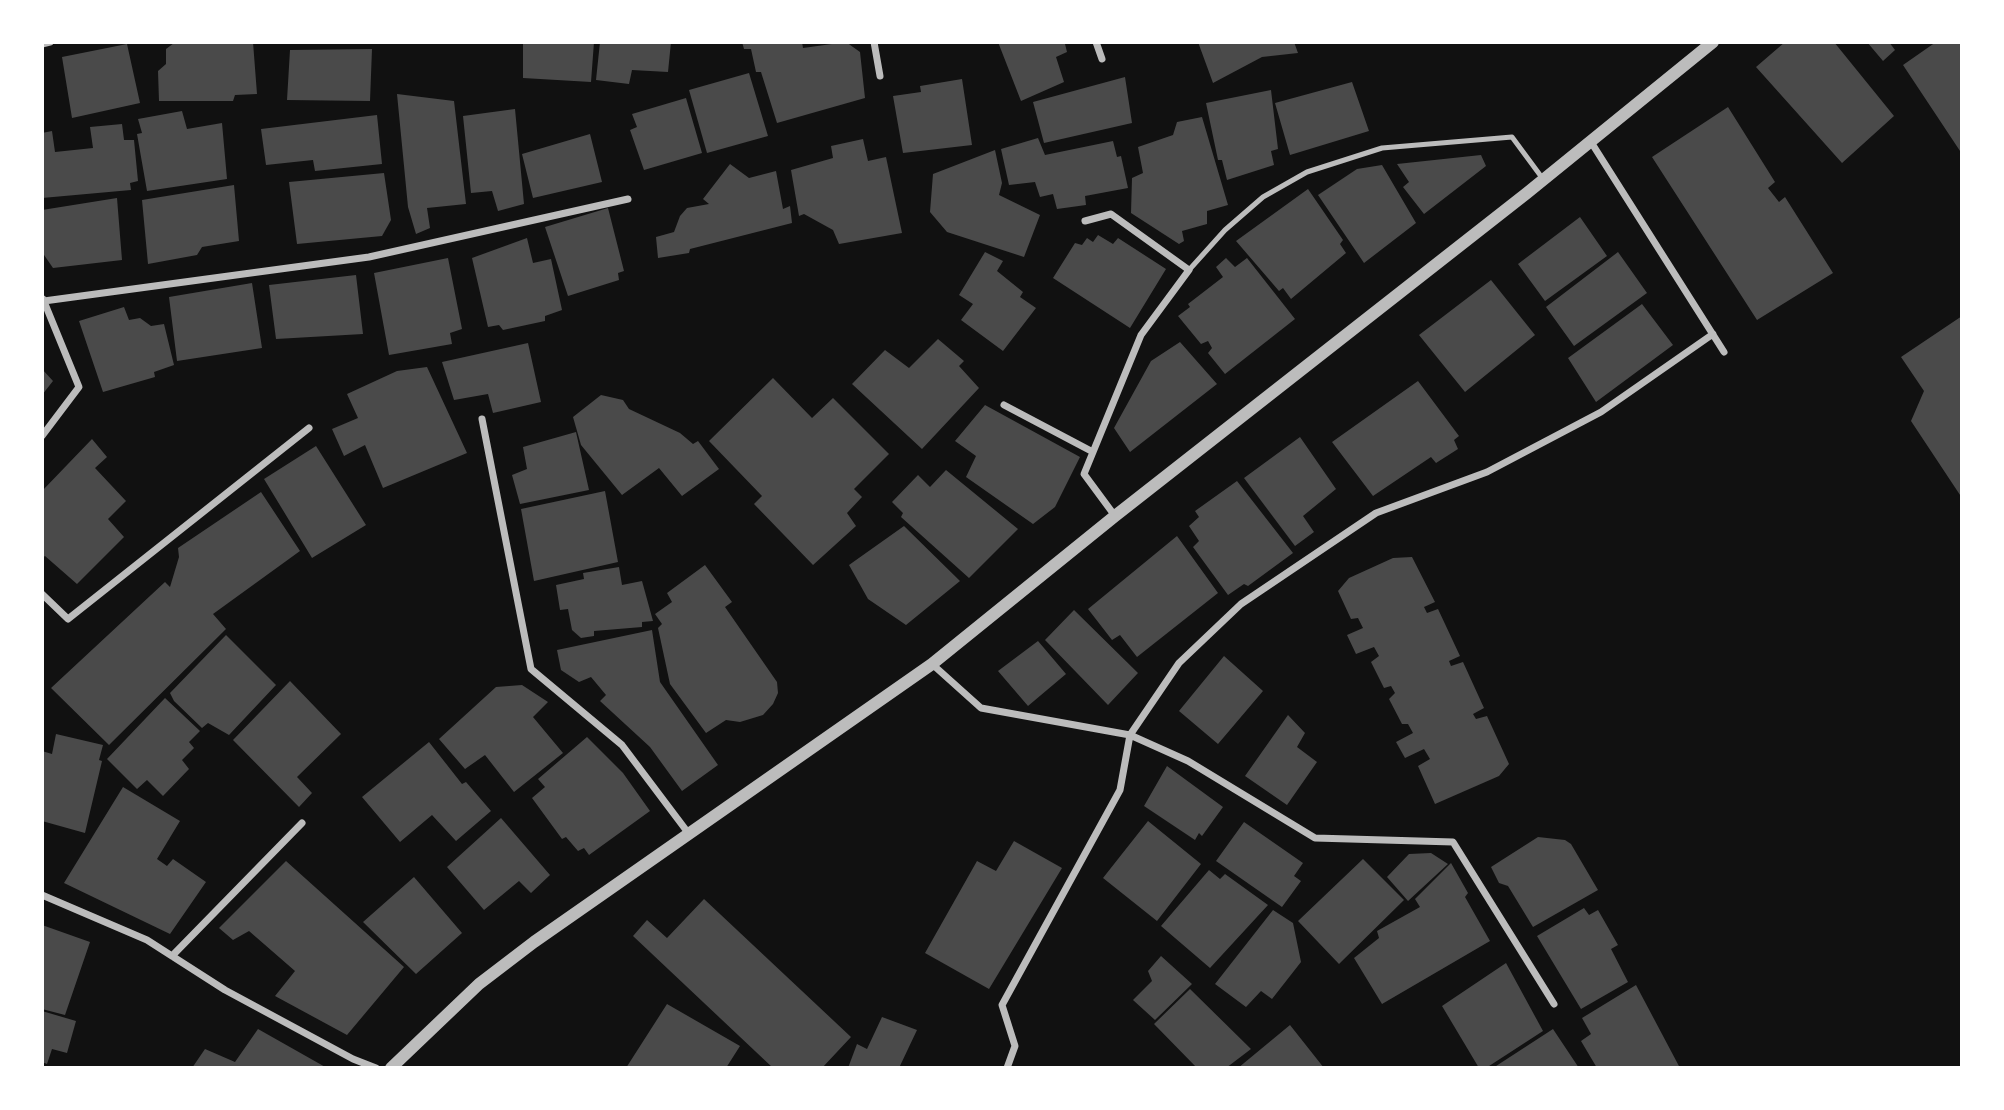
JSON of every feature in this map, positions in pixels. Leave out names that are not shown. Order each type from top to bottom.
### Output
[{"type":"street","points":[[42,44],[50,42]]},
{"type":"street","points":[[874,42],[880,76]]},
{"type":"street","points":[[1096,42],[1102,60]]},
{"type":"street","points":[[391,1068],[479,984],[932,664],[1115,516],[1544,180],[1713,42]]},
{"type":"street","points":[[1591,142],[1724,352]]},
{"type":"street","points":[[42,436],[79,387],[43,299],[369,257],[628,200]]},
{"type":"street","points":[[1085,221],[1111,214],[1188,270],[1142,335],[1084,474],[1115,516]]},
{"type":"street","points":[[1007,1068],[1015,1046],[1002,1005],[1120,790],[1130,736],[1179,663],[1241,604],[1376,513],[1488,472],[1601,412],[1713,334]]},
{"type":"street","points":[[1004,405],[1093,452]]},
{"type":"street","points":[[482,419],[531,669],[622,745],[689,834]]},
{"type":"street","points":[[42,594],[68,619],[309,428]]},
{"type":"street","points":[[932,664],[981,708],[1130,736],[1188,761],[1315,838],[1453,842],[1554,1004]]},
{"type":"street","points":[[172,956],[302,823]]},
{"type":"street","points":[[42,895],[147,940],[225,990],[352,1059],[376,1068]]},
{"type":"lane","points":[[1188,270],[1225,230],[1263,197],[1307,172],[1382,148],[1512,137],[1544,180]]},
{"type":"building","points":[[253,42],[257,94],[235,95],[233,101],[159,101],[158,71],[166,64],[166,49],[174,43]]},
{"type":"building","points":[[523,42],[594,42],[591,82],[523,78]]},
{"type":"building","points":[[600,42],[671,42],[668,72],[632,70],[629,84],[596,80]]},
{"type":"building","points":[[742,42],[802,42],[803,48],[846,42],[860,52],[865,98],[777,123],[761,72],[756,72],[751,49],[744,49]]},
{"type":"building","points":[[998,42],[1070,42],[1065,44],[1067,52],[1056,57],[1064,82],[1021,101]]},
{"type":"building","points":[[1198,42],[1294,42],[1298,53],[1262,57],[1213,83]]},
{"type":"building","points":[[1785,42],[1834,42],[1894,116],[1842,163],[1756,67]]},
{"type":"building","points":[[1867,42],[1889,42],[1895,50],[1883,61]]},
{"type":"building","points":[[1936,42],[1962,42],[1962,154],[1903,65]]},
{"type":"building","points":[[127,44],[140,103],[72,118],[62,57]]},
{"type":"building","points":[[372,49],[370,101],[287,100],[290,50]]},
{"type":"building","points":[[749,73],[768,136],[707,153],[689,90]]},
{"type":"building","points":[[1125,77],[1132,123],[1044,143],[1033,102]]},
{"type":"building","points":[[962,79],[972,145],[903,153],[893,96],[921,92],[920,86]]},
{"type":"building","points":[[1352,82],[1369,131],[1290,155],[1275,103]]},
{"type":"building","points":[[1271,90],[1278,149],[1271,151],[1274,165],[1227,180],[1222,160],[1218,160],[1206,103]]},
{"type":"building","points":[[397,94],[454,101],[466,204],[427,208],[430,228],[416,234],[408,207]]},
{"type":"building","points":[[686,98],[702,153],[644,170],[630,130],[637,127],[632,114]]},
{"type":"building","points":[[1728,107],[1775,182],[1768,188],[1779,202],[1785,197],[1833,273],[1757,320],[1652,157]]},
{"type":"building","points":[[515,109],[524,204],[498,211],[492,191],[471,193],[463,116]]},
{"type":"building","points":[[182,111],[187,129],[222,123],[227,179],[147,191],[137,134],[142,133],[138,119]]},
{"type":"building","points":[[377,115],[382,164],[315,171],[313,160],[266,165],[261,129]]},
{"type":"building","points":[[1202,117],[1228,205],[1207,211],[1207,224],[1182,231],[1184,241],[1179,244],[1131,213],[1132,178],[1143,173],[1138,147],[1173,135],[1177,122]]},
{"type":"building","points":[[122,124],[124,140],[134,140],[138,181],[130,183],[131,190],[42,198],[42,133],[52,131],[55,152],[93,148],[90,127]]},
{"type":"building","points":[[590,134],[602,182],[533,198],[522,154]]},
{"type":"building","points":[[1038,138],[1045,155],[1113,141],[1117,157],[1121,156],[1128,188],[1085,196],[1086,205],[1057,209],[1053,194],[1040,197],[1035,182],[1009,185],[1001,149]]},
{"type":"building","points":[[863,139],[868,161],[886,157],[902,233],[839,244],[833,230],[804,214],[799,216],[791,170],[833,158],[831,146]]},
{"type":"building","points":[[995,150],[1002,183],[999,195],[1040,215],[1024,257],[947,232],[930,212],[933,174]]},
{"type":"building","points":[[1481,155],[1486,166],[1424,214],[1403,187],[1409,182],[1397,164]]},
{"type":"building","points":[[730,164],[749,178],[776,171],[783,209],[790,206],[792,223],[690,249],[689,253],[658,258],[656,237],[674,232],[680,216],[687,208],[709,204],[703,199]]},
{"type":"building","points":[[1382,165],[1416,223],[1364,263],[1318,195],[1357,169]]},
{"type":"building","points":[[384,173],[391,220],[382,236],[297,244],[289,182]]},
{"type":"building","points":[[234,185],[239,241],[202,247],[197,255],[148,264],[142,200]]},
{"type":"building","points":[[1308,189],[1343,240],[1340,244],[1346,253],[1291,299],[1283,288],[1279,291],[1236,241]]},
{"type":"building","points":[[117,198],[122,260],[53,268],[42,252],[42,210]]},
{"type":"building","points":[[608,208],[624,271],[618,273],[619,280],[568,296],[545,227]]},
{"type":"building","points":[[1580,217],[1607,256],[1545,301],[1518,264]]},
{"type":"building","points":[[1098,235],[1113,244],[1118,238],[1166,269],[1130,328],[1053,278],[1075,243],[1082,245],[1087,238],[1093,242]]},
{"type":"building","points":[[527,238],[533,263],[551,259],[562,310],[545,316],[545,321],[503,330],[499,325],[488,327],[472,258]]},
{"type":"building","points":[[985,252],[1003,261],[997,271],[1023,292],[1020,297],[1036,308],[1003,351],[961,320],[973,304],[959,295]]},
{"type":"building","points":[[1618,252],[1647,293],[1574,346],[1546,307]]},
{"type":"building","points":[[448,258],[462,329],[450,333],[452,344],[389,355],[374,273]]},
{"type":"building","points":[[1226,258],[1235,267],[1247,258],[1295,319],[1225,374],[1208,353],[1212,348],[1208,341],[1201,344],[1178,316],[1190,307],[1188,304],[1223,277],[1216,267]]},
{"type":"building","points":[[356,275],[363,334],[276,339],[269,285]]},
{"type":"building","points":[[1491,280],[1535,335],[1465,392],[1419,335]]},
{"type":"building","points":[[252,283],[262,348],[177,361],[169,297]]},
{"type":"building","points":[[1642,304],[1673,345],[1596,402],[1568,358]]},
{"type":"building","points":[[124,307],[129,320],[140,318],[151,326],[164,324],[174,365],[154,372],[155,377],[103,392],[79,321]]},
{"type":"building","points":[[1962,316],[1962,498],[1911,421],[1924,391],[1901,357]]},
{"type":"building","points":[[938,339],[964,361],[959,366],[979,388],[922,449],[852,384],[885,350],[909,368]]},
{"type":"building","points":[[1180,342],[1217,384],[1130,452],[1114,428],[1151,361]]},
{"type":"building","points":[[528,343],[541,402],[493,413],[488,394],[454,400],[442,362]]},
{"type":"building","points":[[427,367],[467,453],[383,488],[365,445],[344,456],[332,429],[358,418],[347,394],[397,371]]},
{"type":"building","points":[[42,369],[53,381],[42,395]]},
{"type":"building","points":[[773,378],[812,418],[833,398],[889,454],[854,489],[862,497],[847,513],[856,526],[813,565],[754,504],[762,496],[709,441]]},
{"type":"building","points":[[1418,381],[1459,436],[1454,440],[1458,449],[1436,463],[1431,457],[1373,496],[1332,442]]},
{"type":"building","points":[[601,395],[623,400],[629,409],[680,433],[693,444],[698,441],[719,469],[682,496],[659,468],[622,495],[581,445],[573,417]]},
{"type":"building","points":[[985,405],[1080,457],[1055,507],[1033,524],[966,477],[976,456],[955,441]]},
{"type":"building","points":[[576,432],[589,490],[520,504],[512,475],[527,469],[523,447]]},
{"type":"building","points":[[1300,437],[1336,489],[1303,516],[1314,532],[1295,546],[1244,478]]},
{"type":"building","points":[[92,439],[107,457],[95,468],[126,501],[108,519],[124,537],[77,584],[45,556],[42,558],[42,491]]},
{"type":"building","points":[[316,446],[366,525],[312,558],[264,479]]},
{"type":"building","points":[[946,470],[1018,529],[969,578],[901,517],[903,513],[892,502],[918,475],[930,487]]},
{"type":"building","points":[[1237,481],[1293,553],[1248,586],[1244,584],[1228,595],[1193,547],[1199,541],[1189,526],[1199,517],[1195,511]]},
{"type":"building","points":[[605,491],[618,562],[534,581],[521,509]]},
{"type":"building","points":[[261,492],[300,551],[213,614],[226,629],[109,745],[51,688],[165,582],[170,587],[179,557],[178,548]]},
{"type":"building","points":[[904,526],[960,581],[906,625],[868,599],[849,565]]},
{"type":"building","points":[[1177,536],[1218,593],[1137,657],[1120,635],[1112,640],[1088,609]]},
{"type":"building","points":[[1412,557],[1435,602],[1424,607],[1427,613],[1438,609],[1460,656],[1449,661],[1451,666],[1463,662],[1484,708],[1473,714],[1476,719],[1487,716],[1509,764],[1499,776],[1435,804],[1418,766],[1430,759],[1424,749],[1405,758],[1396,742],[1413,733],[1408,724],[1402,724],[1389,699],[1395,693],[1391,686],[1384,688],[1371,662],[1379,656],[1374,647],[1356,654],[1347,635],[1363,628],[1358,618],[1351,619],[1338,591],[1349,578],[1393,558]]},
{"type":"building","points":[[705,565],[732,602],[725,607],[777,682],[778,693],[763,715],[740,722],[726,720],[706,733],[670,684],[658,628],[662,624],[655,614],[672,602],[667,593]]},
{"type":"building","points":[[619,567],[622,585],[642,581],[653,621],[642,622],[642,627],[594,631],[594,636],[581,638],[572,630],[568,609],[560,610],[556,585],[584,579],[583,573]]},
{"type":"building","points":[[1074,610],[1138,673],[1108,705],[1045,640]]},
{"type":"building","points":[[652,630],[660,682],[718,765],[682,791],[650,747],[600,701],[606,695],[591,677],[579,682],[561,670],[557,650]]},
{"type":"building","points":[[226,635],[276,685],[229,735],[208,723],[202,728],[174,701],[170,693]]},
{"type":"building","points":[[1038,641],[1066,674],[1028,706],[998,671]]},
{"type":"building","points":[[1224,656],[1263,691],[1218,744],[1179,711]]},
{"type":"building","points":[[290,681],[341,734],[297,777],[312,793],[299,807],[233,740]]},
{"type":"building","points":[[522,685],[548,702],[533,717],[563,753],[514,792],[485,755],[465,769],[439,739],[496,687]]},
{"type":"building","points":[[165,698],[200,731],[189,742],[194,748],[182,760],[189,769],[163,796],[147,780],[137,789],[107,759]]},
{"type":"building","points":[[1288,715],[1305,733],[1297,747],[1317,762],[1287,805],[1245,776]]},
{"type":"building","points":[[56,734],[103,745],[99,760],[102,761],[85,833],[42,821],[42,751],[52,754]]},
{"type":"building","points":[[587,737],[623,773],[650,811],[589,855],[584,848],[578,851],[566,837],[562,839],[532,798],[545,787],[538,779]]},
{"type":"building","points":[[429,742],[462,784],[466,782],[491,811],[456,841],[432,815],[400,842],[362,797]]},
{"type":"building","points":[[1167,766],[1223,807],[1202,836],[1199,833],[1195,840],[1144,806]]},
{"type":"building","points":[[123,787],[180,821],[157,859],[167,866],[173,859],[206,882],[170,934],[64,883]]},
{"type":"building","points":[[501,818],[550,875],[531,893],[519,881],[484,910],[447,867]]},
{"type":"building","points":[[1148,821],[1201,864],[1157,921],[1103,878]]},
{"type":"building","points":[[1244,822],[1303,863],[1294,876],[1301,881],[1282,907],[1216,861]]},
{"type":"building","points":[[1538,837],[1565,840],[1571,844],[1598,890],[1533,927],[1508,886],[1499,883],[1491,867]]},
{"type":"building","points":[[1014,841],[1062,868],[989,989],[925,953],[977,861],[996,871]]},
{"type":"building","points":[[1431,853],[1448,864],[1408,901],[1387,877],[1409,854]]},
{"type":"building","points":[[1363,859],[1404,900],[1339,964],[1298,921]]},
{"type":"building","points":[[286,861],[404,967],[347,1035],[275,996],[295,971],[249,931],[233,940],[219,928]]},
{"type":"building","points":[[1451,863],[1468,893],[1465,897],[1490,941],[1382,1004],[1354,958],[1379,938],[1377,931],[1420,907],[1415,899]]},
{"type":"building","points":[[1209,870],[1220,879],[1225,874],[1268,905],[1210,968],[1161,926]]},
{"type":"building","points":[[414,877],[462,933],[416,974],[363,922]]},
{"type":"building","points":[[704,899],[851,1037],[822,1068],[773,1068],[633,936],[647,920],[667,938]]},
{"type":"building","points":[[1584,908],[1589,915],[1598,910],[1618,945],[1611,949],[1628,982],[1581,1009],[1537,936]]},
{"type":"building","points":[[1273,910],[1293,923],[1301,962],[1272,999],[1261,991],[1246,1007],[1215,984]]},
{"type":"building","points":[[42,925],[90,942],[65,1015],[42,1009]]},
{"type":"building","points":[[1161,956],[1192,984],[1155,1020],[1133,1000],[1152,981],[1148,971]]},
{"type":"building","points":[[1506,963],[1543,1031],[1486,1068],[1479,1068],[1442,1006]]},
{"type":"building","points":[[1636,985],[1680,1068],[1597,1068],[1581,1041],[1591,1034],[1582,1018]]},
{"type":"building","points":[[1190,989],[1251,1049],[1226,1068],[1197,1068],[1154,1024]]},
{"type":"building","points":[[667,1004],[740,1046],[726,1068],[626,1068]]},
{"type":"building","points":[[42,1011],[76,1021],[67,1053],[52,1049],[47,1064],[42,1062]]},
{"type":"building","points":[[882,1017],[917,1030],[899,1068],[848,1068],[857,1044],[867,1049]]},
{"type":"building","points":[[1290,1025],[1324,1068],[1238,1068]]},
{"type":"building","points":[[258,1029],[327,1068],[192,1068],[205,1049],[235,1062]]},
{"type":"building","points":[[1553,1029],[1579,1068],[1493,1068]]}]
